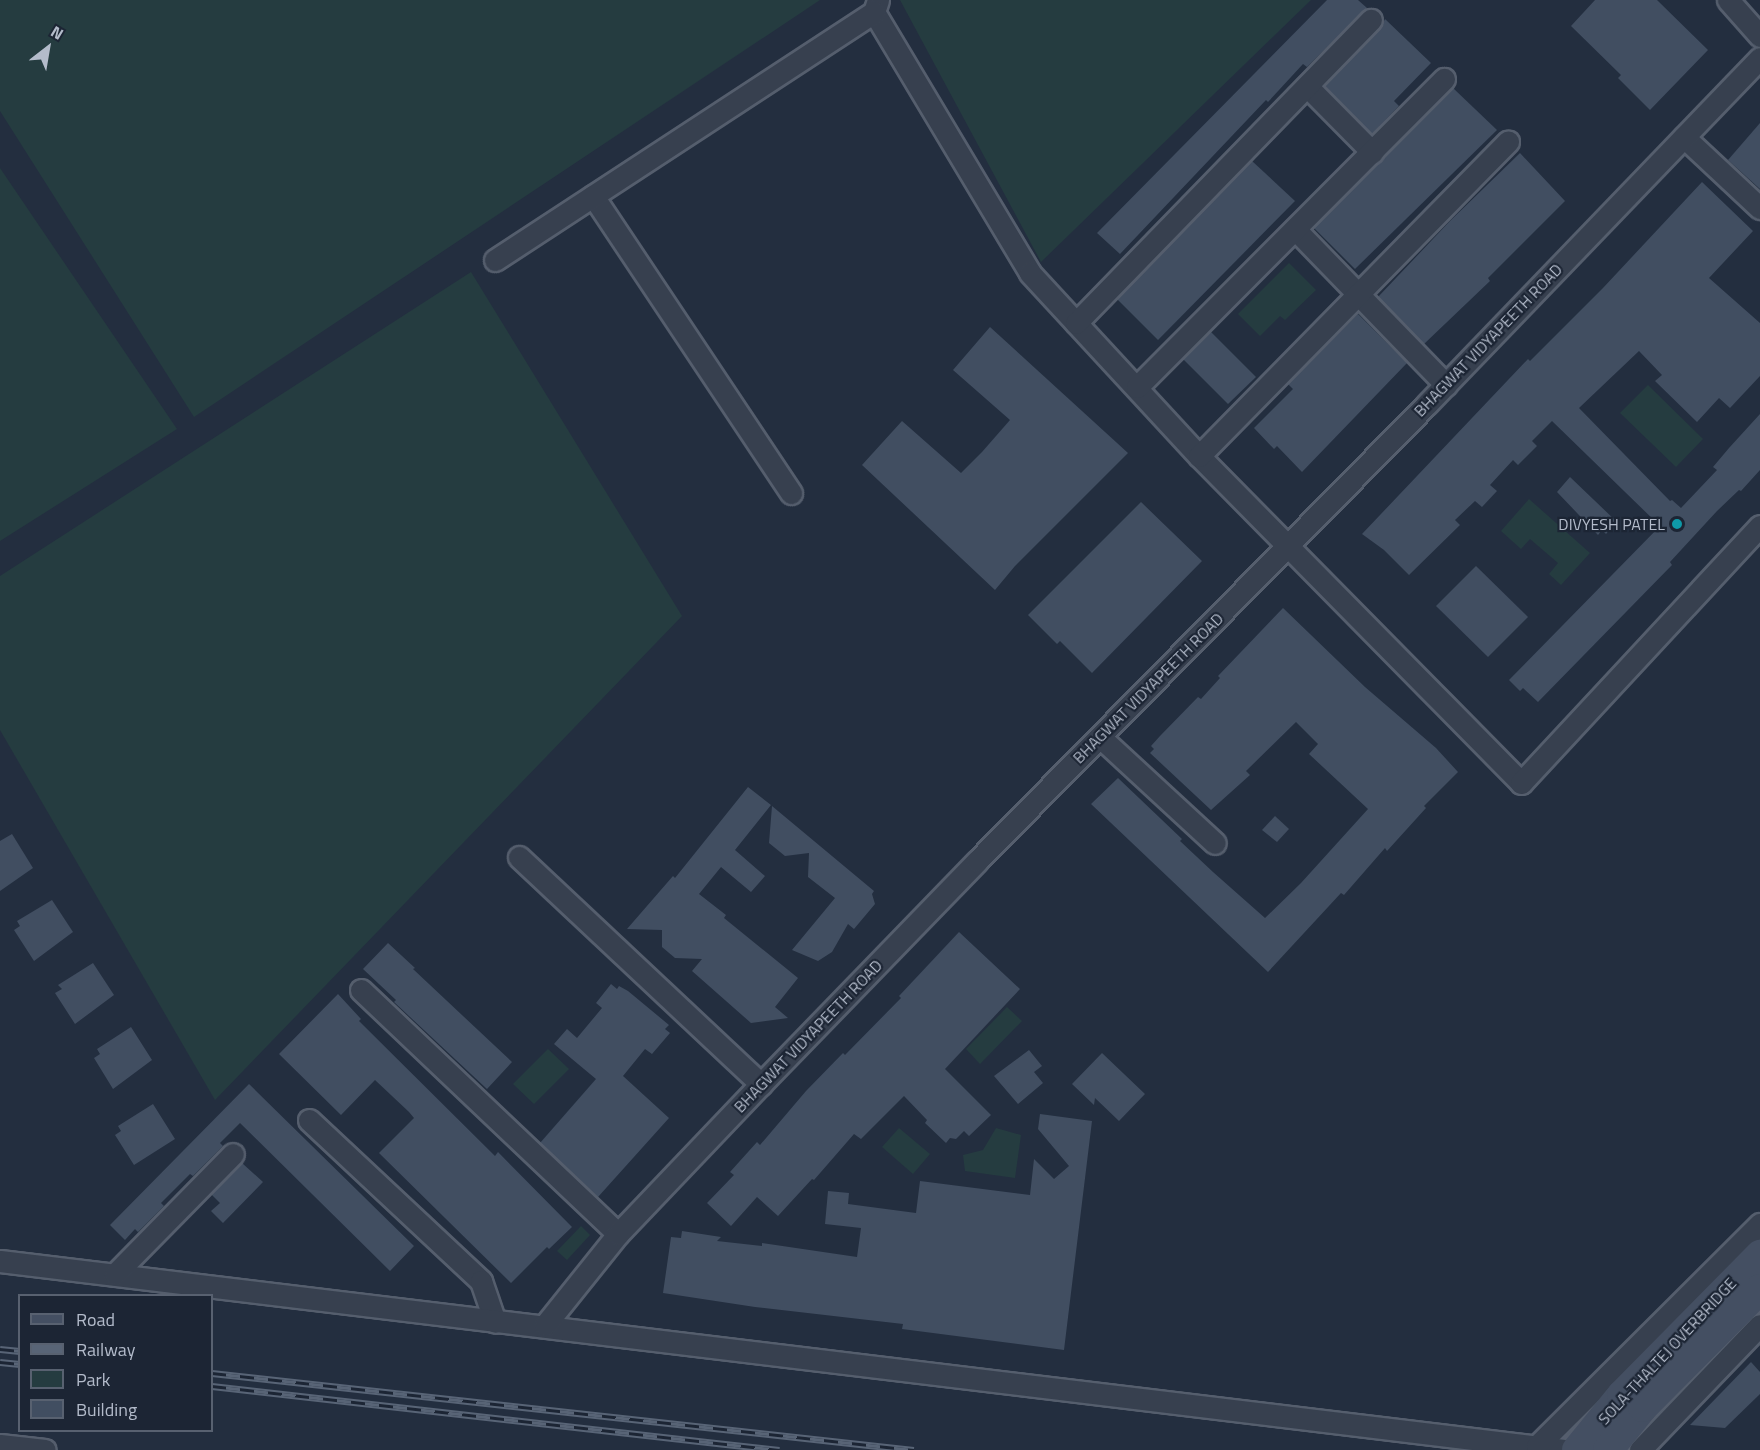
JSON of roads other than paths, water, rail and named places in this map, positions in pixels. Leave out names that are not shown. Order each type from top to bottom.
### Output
[{"type":"street","points":[[1728,0],[1760,36]]},
{"type":"street","points":[[495,260],[876,6],[1030,273],[1199,456],[1521,783],[1760,526]]},
{"type":"street","points":[[1076,323],[1371,20]]},
{"type":"street","name":"BHAGWAT VIDYAPEETH ROAD","points":[[545,1325],[618,1234],[761,1084],[1446,385],[1760,58]]},
{"type":"street","points":[[1137,387],[1444,79]]},
{"type":"street","points":[[1307,86],[1372,152]]},
{"type":"street","points":[[1684,137],[1760,208]]},
{"type":"street","points":[[1199,456],[1508,142]]},
{"type":"street","points":[[593,196],[790,492]]},
{"type":"street","points":[[1294,229],[1446,385]]},
{"type":"street","points":[[1100,737],[1215,843]]},
{"type":"street","points":[[519,857],[761,1084]]},
{"type":"street","points":[[361,990],[618,1234]]},
{"type":"street","points":[[309,1120],[481,1281],[495,1322]]},
{"type":"street","points":[[115,1274],[233,1154]]},
{"type":"street","points":[[1537,1446],[1760,1224]]},
{"type":"street","name":"SOLA-THALTEJ OVERBRIDGE","points":[[1576,1450],[1622,1395],[1760,1254]]},
{"type":"street","points":[[0,1261],[495,1322],[545,1325],[1564,1450]]},
{"type":"street","name":"SOLA-THALTEJ OVERBRIDGE","points":[[1608,1450],[1643,1407],[1760,1289]]},
{"type":"street","points":[[1640,1450],[1760,1325]]},
{"type":"street","points":[[0,1445],[45,1450]]},
{"type":"railway","points":[[0,1349],[18,1351]]},
{"type":"railway","points":[[0,1362],[18,1364]]},
{"type":"railway","points":[[213,1373],[914,1450]]},
{"type":"railway","points":[[213,1386],[779,1450]]},
{"type":"place","name":"DIVYESH PATEL","points":[[1677,524]]}]
